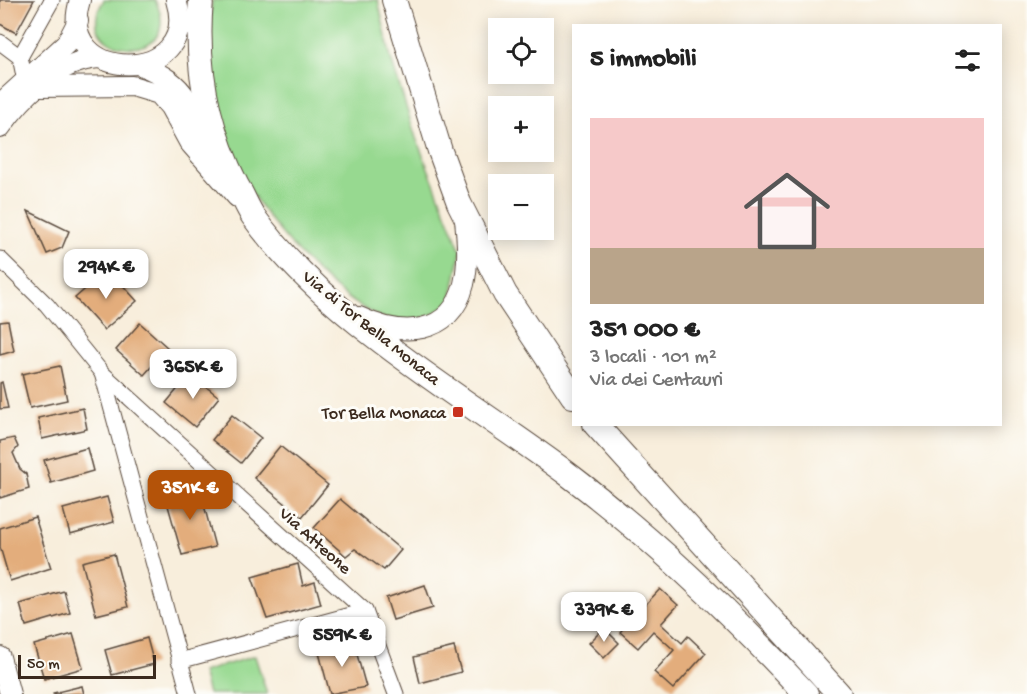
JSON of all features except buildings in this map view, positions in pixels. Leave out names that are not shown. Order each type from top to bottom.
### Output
[{"type":"main road","name":"Via di Tor Bella Monaca","points":[[201,0],[200,64],[209,114],[221,154],[252,214],[294,264],[343,310],[615,512],[691,578],[806,694]]},
{"type":"main road","points":[[394,0],[440,151],[465,214],[510,302],[572,395]]},
{"type":"main road","points":[[597,426],[838,694]]},
{"type":"street","points":[[20,57],[52,0]]},
{"type":"street","points":[[0,128],[32,84],[73,35],[78,21],[80,0]]},
{"type":"street","points":[[78,21],[85,43],[99,58],[117,65],[140,65],[155,59],[171,42],[178,20],[176,0]]},
{"type":"street","points":[[36,31],[38,46],[56,54]]},
{"type":"street","points":[[0,42],[20,57],[32,84]]},
{"type":"street","points":[[0,104],[71,64],[99,58]]},
{"type":"street","points":[[140,65],[168,77],[184,94],[196,125],[201,156]]},
{"type":"street","points":[[32,84],[132,86],[159,94],[170,107],[185,136],[252,214]]},
{"type":"street","points":[[343,310],[371,323],[393,329],[411,330],[438,323],[454,306],[464,284],[467,260],[465,214]]},
{"type":"street","name":"Via Atteone","points":[[0,258],[47,305],[102,373],[365,611],[396,694]]},
{"type":"street","points":[[102,373],[189,694]]},
{"type":"street","points":[[179,661],[365,611]]},
{"type":"street","points":[[0,657],[6,689]]},
{"type":"green space","points":[[104,0],[155,0],[161,22],[156,37],[144,46],[128,48],[112,44],[101,34],[97,19]]},
{"type":"green space","points":[[212,0],[378,0],[391,59],[416,138],[461,251],[451,301],[445,306],[427,317],[413,321],[398,321],[376,315],[329,282],[282,234],[247,186],[237,166],[223,126],[211,63]]},
{"type":"green space","points":[[255,656],[267,694],[208,694],[202,672]]},
{"type":"place","name":"Tor Bella Monaca","points":[[458,412]]}]
